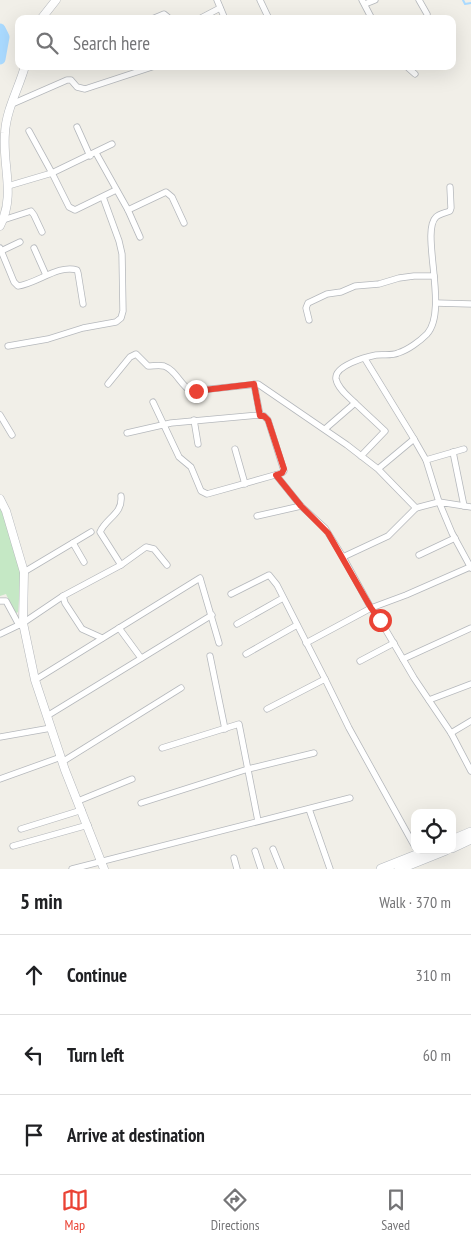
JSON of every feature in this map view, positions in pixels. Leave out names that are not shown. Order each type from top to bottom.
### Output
[{"type":"main road","points":[[456,838],[471,832]]},
{"type":"main road","points":[[456,846],[471,839]]},
{"type":"main road","points":[[381,869],[411,853]]},
{"type":"main road","points":[[399,869],[436,854]]},
{"type":"street","points":[[44,15],[56,0]]},
{"type":"street","points":[[216,0],[223,15]]},
{"type":"street","points":[[260,0],[266,15]]},
{"type":"street","points":[[370,15],[364,2],[375,0]]},
{"type":"street","points":[[419,0],[427,14]]},
{"type":"street","points":[[207,15],[220,8]]},
{"type":"street","points":[[1,223],[8,198],[5,134],[12,104],[24,70]]},
{"type":"street","points":[[12,104],[68,80],[71,80],[77,87],[85,90],[144,70]]},
{"type":"street","points":[[410,70],[415,74]]},
{"type":"street","points":[[77,127],[128,210],[140,237]]},
{"type":"street","points":[[29,132],[72,210],[116,190]]},
{"type":"street","points":[[8,186],[52,174],[112,144]]},
{"type":"street","points":[[361,456],[386,432],[355,404],[342,390],[335,378],[341,368],[376,355],[398,354],[425,336],[433,323],[436,303],[431,235],[436,217],[450,211],[450,187]]},
{"type":"street","points":[[128,210],[166,192],[172,196],[184,223]]},
{"type":"street","points":[[8,346],[48,339],[83,328],[116,322],[121,318],[123,311],[122,254],[103,197]]},
{"type":"street","points":[[1,223],[31,211],[42,232]]},
{"type":"street","points":[[20,242],[1,249],[16,285],[22,286],[46,275],[69,269],[76,270],[83,304]]},
{"type":"street","points":[[34,248],[46,275]]},
{"type":"street","points":[[309,320],[306,308],[308,303],[327,294],[341,292],[355,286],[379,284],[399,278],[434,276]]},
{"type":"street","points":[[436,303],[471,304]]},
{"type":"street","points":[[108,384],[130,357],[136,354],[148,366],[165,366],[171,370],[187,389],[191,391],[254,384],[261,385],[325,429],[378,469],[416,508]]},
{"type":"street","points":[[306,643],[371,608],[406,596],[471,567],[455,538],[439,502],[426,460],[365,359]]},
{"type":"street","points":[[254,384],[260,416]]},
{"type":"street","points":[[127,432],[163,424],[194,420],[264,416],[268,420],[284,469],[282,473],[203,494],[194,471],[179,457],[163,424],[154,402]]},
{"type":"street","points":[[325,429],[355,404]]},
{"type":"street","points":[[0,415],[12,435]]},
{"type":"street","points":[[194,420],[198,444]]},
{"type":"street","points":[[378,469],[414,439]]},
{"type":"street","points":[[235,449],[244,484]]},
{"type":"street","points":[[426,460],[464,449]]},
{"type":"street","points":[[453,452],[464,506]]},
{"type":"street","points":[[276,475],[301,506],[325,528],[371,608],[451,733],[471,771]]},
{"type":"street","points":[[121,496],[122,502],[119,510],[103,525],[100,532],[121,565]]},
{"type":"street","points":[[0,498],[6,511],[24,572],[22,624],[35,680],[50,728],[104,869]]},
{"type":"street","points":[[343,557],[388,536],[416,508],[439,502],[471,507]]},
{"type":"street","points":[[257,516],[301,506]]},
{"type":"street","points":[[24,572],[91,532]]},
{"type":"street","points":[[419,554],[455,538]]},
{"type":"street","points":[[73,543],[84,562]]},
{"type":"street","points":[[0,634],[22,624],[63,596],[121,565],[141,549],[150,547],[154,549],[167,565]]},
{"type":"street","points":[[231,594],[270,575],[284,598],[349,728],[411,839]]},
{"type":"street","points":[[35,680],[200,578],[219,643]]},
{"type":"street","points":[[63,596],[65,603],[82,629],[102,638]]},
{"type":"street","points":[[237,624],[284,598]]},
{"type":"street","points":[[0,601],[4,600],[10,605],[22,624]]},
{"type":"street","points":[[47,716],[212,615]]},
{"type":"street","points":[[246,654],[297,625]]},
{"type":"street","points":[[119,628],[141,658]]},
{"type":"street","points":[[403,659],[471,628]]},
{"type":"street","points":[[360,661],[394,643]]},
{"type":"street","points":[[210,656],[225,729]]},
{"type":"street","points":[[267,709],[325,679]]},
{"type":"street","points":[[429,700],[471,684]]},
{"type":"street","points":[[0,778],[62,759],[181,688]]},
{"type":"street","points":[[451,733],[471,722]]},
{"type":"street","points":[[162,748],[239,724],[258,822]]},
{"type":"street","points":[[0,737],[50,728]]},
{"type":"street","points":[[141,804],[248,769],[314,753]]},
{"type":"street","points":[[78,801],[132,779]]},
{"type":"street","points":[[72,869],[101,860],[350,798]]},
{"type":"street","points":[[309,809],[330,869]]},
{"type":"street","points":[[22,829],[82,810]]},
{"type":"street","points":[[13,846],[88,825]]},
{"type":"street","points":[[273,849],[281,869]]},
{"type":"street","points":[[255,851],[261,869]]},
{"type":"street","points":[[234,858],[237,869]]},
{"type":"green space","points":[[0,503],[21,572],[18,612],[15,614],[6,594],[0,596]]},
{"type":"waterway","points":[[463,0],[465,4],[471,3]]},
{"type":"waterway","points":[[0,29],[4,37],[0,59]]},
{"type":"route","points":[[196,391],[254,384],[260,416],[267,417],[284,469],[282,473],[276,475],[301,506],[325,528],[371,608],[380,620]]}]
